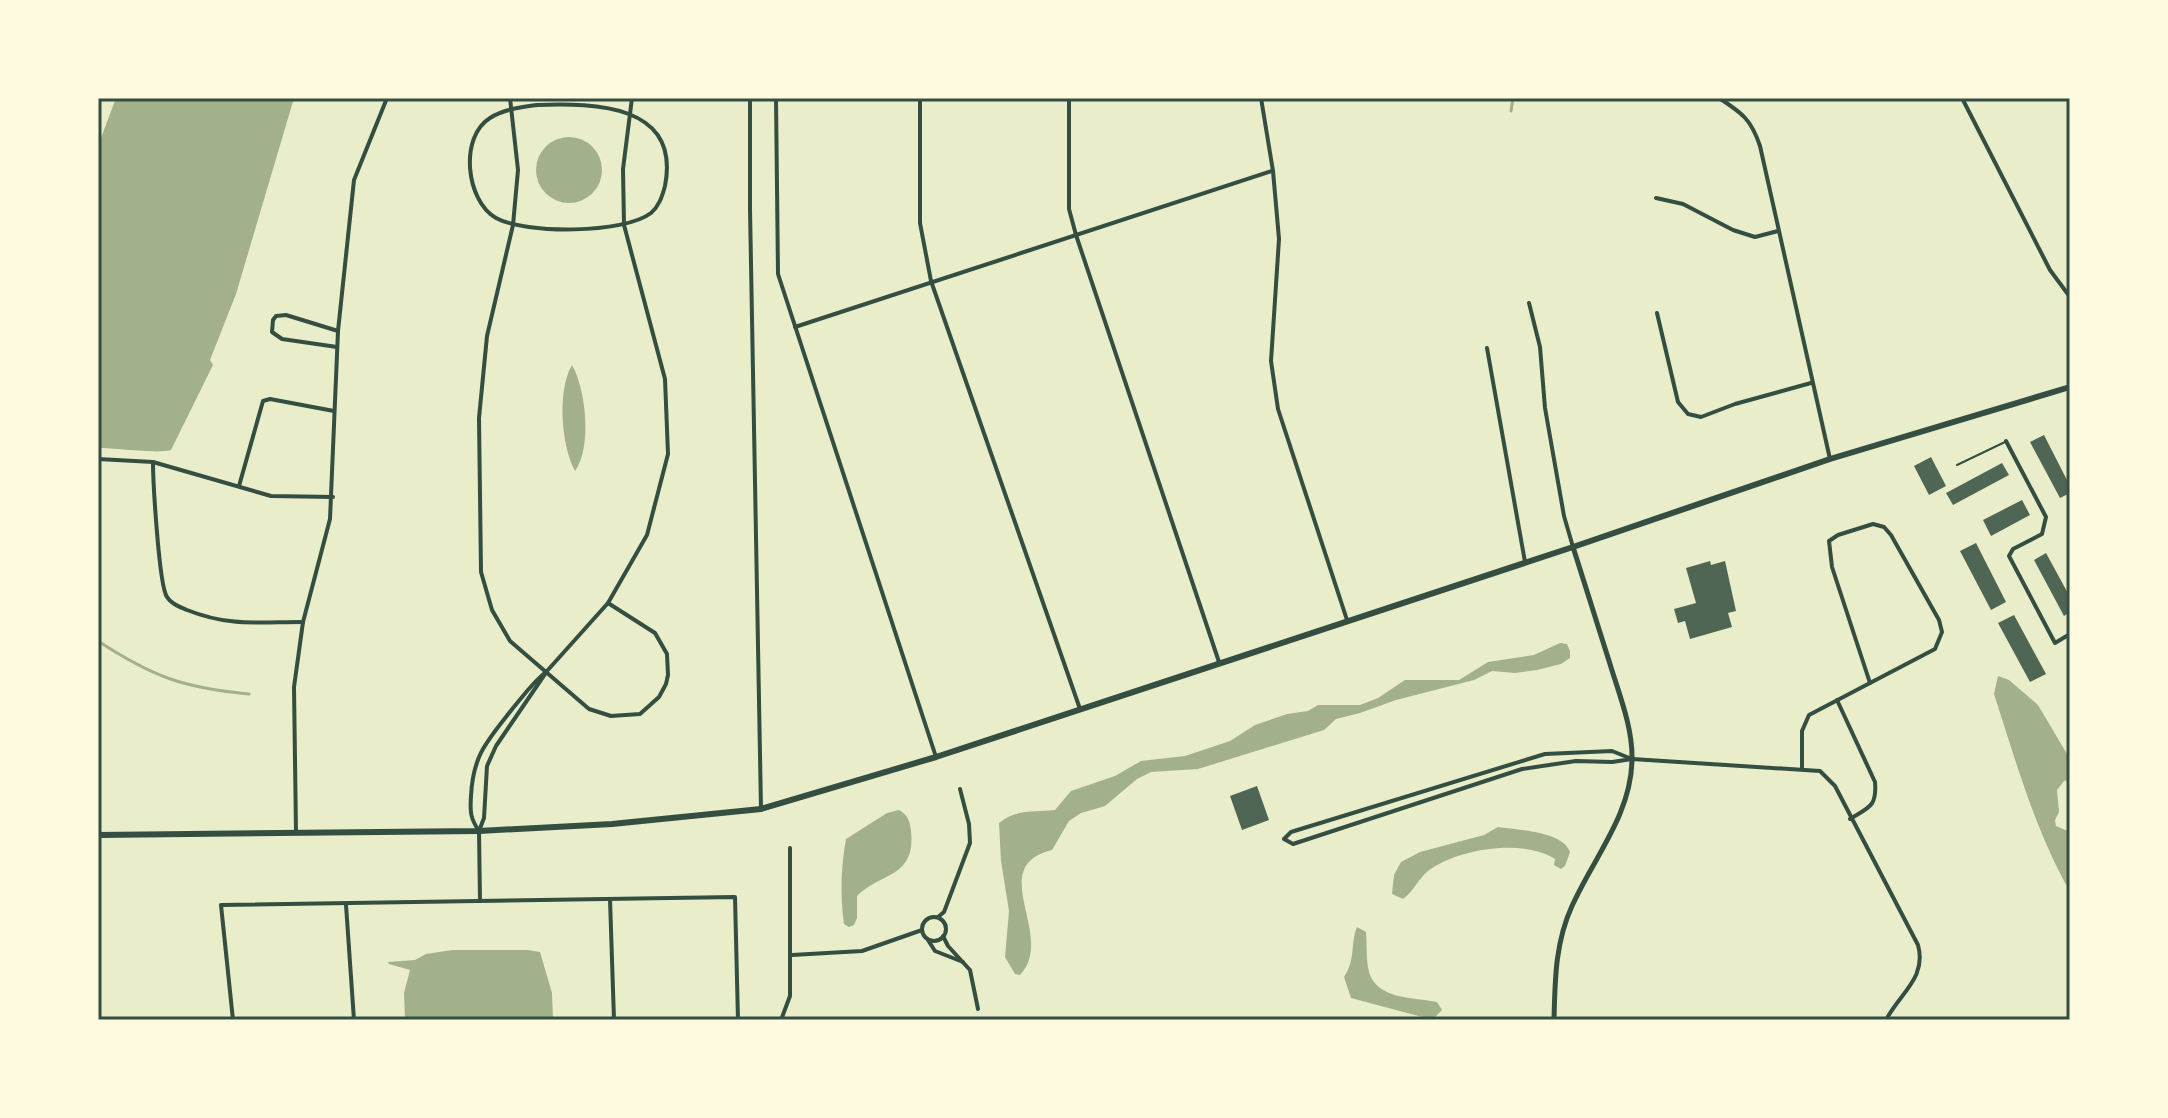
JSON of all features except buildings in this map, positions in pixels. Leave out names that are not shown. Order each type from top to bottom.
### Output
[{"type":"main road","points":[[98,835],[479,831],[612,824],[761,809],[936,757],[1830,459],[2070,387]]},
{"type":"street","points":[[296,834],[294,687],[303,622],[333,497],[338,331],[354,180],[387,98]]},
{"type":"street","points":[[510,98],[518,170],[513,225],[487,336],[479,418],[481,572],[492,610],[510,641],[589,709],[600,714],[620,716],[640,714],[663,691],[668,675],[667,654],[644,624],[608,603]]},
{"type":"street","points":[[479,831],[469,818],[473,767],[491,736],[535,680],[547,671],[608,603],[647,535],[668,454],[665,379],[624,225],[623,169],[632,98]]},
{"type":"street","points":[[750,98],[761,809]]},
{"type":"street","points":[[776,98],[778,274],[936,757]]},
{"type":"street","points":[[920,98],[920,223],[931,281],[1080,709]]},
{"type":"street","points":[[1069,98],[1069,209],[1219,662]]},
{"type":"street","points":[[1261,98],[1273,171],[1279,239],[1271,361],[1278,409],[1347,620]]},
{"type":"street","points":[[1719,98],[1741,112],[1754,126],[1830,459]]},
{"type":"street","points":[[1962,98],[2050,270],[2070,297]]},
{"type":"street","points":[[537,105],[597,105],[628,114],[651,126],[665,145],[667,176],[662,199],[650,213],[624,225],[575,230],[513,225],[495,217],[479,203],[471,186],[472,148],[477,131],[490,118],[513,109],[537,105]]},
{"type":"street","points":[[795,327],[1273,171]]},
{"type":"street","points":[[1656,198],[1683,204],[1733,230],[1755,237],[1778,231]]},
{"type":"street","points":[[1529,303],[1540,347],[1545,408],[1564,516],[1624,709],[1632,759],[1626,797],[1613,832],[1572,906],[1564,928],[1556,956],[1554,1020]]},
{"type":"street","points":[[1657,313],[1678,402],[1688,414],[1701,417],[1811,383]]},
{"type":"street","points":[[337,347],[282,339],[272,332],[272,325],[276,316],[286,315],[338,331]]},
{"type":"street","points":[[1487,348],[1525,562]]},
{"type":"street","points":[[238,487],[263,401],[270,399],[334,411]]},
{"type":"street","points":[[2006,441],[2046,517],[2042,534],[2013,549],[2009,556],[2055,643],[2070,634]]},
{"type":"street","points":[[98,459],[153,462],[271,496],[333,497]]},
{"type":"street","points":[[153,462],[161,564],[168,599],[185,609],[226,622],[303,622]]},
{"type":"street","points":[[1802,768],[1804,722],[1809,715],[1935,649],[1942,632],[1939,620],[1891,535],[1884,527],[1873,524],[1829,541],[1832,567],[1870,683]]},
{"type":"street","points":[[480,901],[479,831],[484,818],[487,766],[496,746],[547,671]]},
{"type":"street","points":[[1837,700],[1875,782],[1873,805],[1850,819]]},
{"type":"street","points":[[1632,759],[1612,751],[1545,754],[1291,832],[1284,839],[1293,844],[1522,769],[1576,761],[1632,759],[1820,771],[1835,786],[1918,945],[1922,959],[1911,985],[1886,1020]]},
{"type":"street","points":[[792,955],[862,951],[922,930],[928,918],[938,917],[944,912],[970,843],[969,824],[960,789]]},
{"type":"street","points":[[781,1020],[790,996],[790,848]]},
{"type":"street","points":[[233,1020],[221,905],[735,897],[738,1020]]},
{"type":"street","points":[[610,899],[614,1020]]},
{"type":"street","points":[[346,905],[354,1020]]},
{"type":"street","points":[[938,917],[945,923],[943,936],[948,946],[970,970],[978,1009]]},
{"type":"street","points":[[922,930],[935,951],[965,963]]},
{"type":"street","points":[[926,938],[935,941],[943,936]]},
{"type":"lane","points":[[1957,465],[2006,441]]},
{"type":"shaded area","points":[[116,98],[294,98],[236,294],[210,360],[213,365],[171,450],[165,451],[98,448],[98,146]]},
{"type":"shaded area","points":[[563,137],[575,137],[587,142],[597,152],[602,170],[600,183],[587,198],[575,203],[563,203],[551,198],[541,188],[536,176],[536,164],[541,152],[551,142]]},
{"type":"shaded area","points":[[572,365],[581,388],[585,418],[584,448],[575,471],[567,447],[563,418],[564,389]]},
{"type":"shaded area","points":[[1560,643],[1567,644],[1570,651],[1570,658],[1561,664],[1515,673],[1492,671],[1474,680],[1336,719],[1324,730],[1198,769],[1151,772],[1137,779],[1105,806],[1081,813],[1069,821],[1052,850],[1033,859],[1024,871],[1022,887],[1031,941],[1029,959],[1020,975],[1015,974],[1005,957],[1009,911],[999,823],[1012,815],[1055,810],[1071,791],[1115,776],[1141,761],[1185,756],[1230,741],[1255,725],[1287,714],[1308,711],[1318,705],[1360,705],[1378,698],[1405,680],[1459,680],[1488,662],[1534,655]]},
{"type":"shaded area","points":[[1998,676],[2009,680],[2038,705],[2070,759],[2070,780],[2064,781],[2057,790],[2059,812],[2055,820],[2056,826],[2070,832],[2070,892],[2046,844],[2018,770],[1994,694]]},
{"type":"shaded area","points":[[899,810],[910,824],[908,858],[895,872],[857,896],[857,918],[854,925],[849,927],[844,924],[842,892],[846,839],[887,813]]},
{"type":"shaded area","points":[[1498,827],[1539,833],[1559,840],[1570,852],[1565,866],[1561,869],[1554,865],[1555,859],[1526,849],[1490,849],[1440,863],[1428,871],[1403,899],[1392,894],[1394,875],[1401,862],[1420,852],[1484,835]]},
{"type":"shaded area","points":[[1357,927],[1366,932],[1368,967],[1373,981],[1397,996],[1437,1002],[1442,1010],[1435,1017],[1426,1018],[1351,998],[1344,977],[1350,964]]},
{"type":"shaded area","points":[[452,950],[540,952],[552,993],[553,1020],[405,1020],[404,993],[410,970],[388,962],[415,960],[426,954]]},
{"type":"waterway","points":[[1511,111],[1513,98]]},
{"type":"waterway","points":[[98,641],[136,664],[170,679],[249,694]]}]
